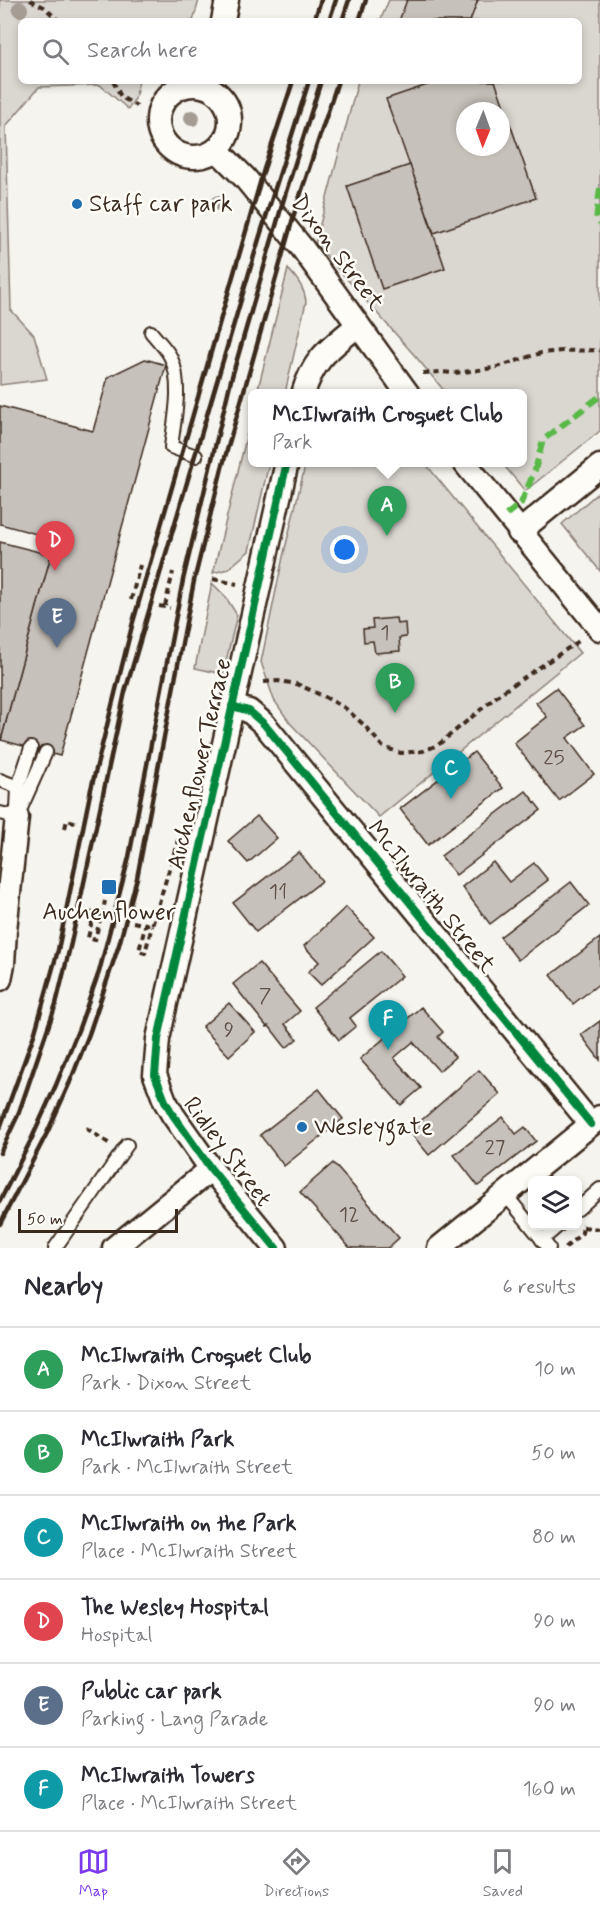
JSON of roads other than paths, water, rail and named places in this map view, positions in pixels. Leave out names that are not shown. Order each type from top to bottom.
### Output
[{"type":"street","points":[[224,18],[227,0]]},
{"type":"street","points":[[192,84],[170,92],[158,111],[157,123],[159,134],[173,152],[196,158],[217,150],[225,141],[229,130],[228,108],[222,98],[205,84]]},
{"type":"street","name":"Dixon Street","points":[[217,150],[244,178],[303,249],[405,389]]},
{"type":"street","points":[[305,389],[315,364],[325,352],[358,325]]},
{"type":"street","points":[[519,532],[600,466]]},
{"type":"street","name":"Auchenflower Terrace","points":[[154,1075],[158,1039],[286,467]]},
{"type":"street","points":[[468,467],[600,629]]},
{"type":"street","name":"McIlwraith Street","points":[[232,706],[249,711],[264,724],[596,1121]]},
{"type":"street","points":[[0,978],[8,815]]},
{"type":"street","name":"Ridley Street","points":[[154,1075],[173,1115],[211,1169],[276,1248]]},
{"type":"street","points":[[439,1248],[596,1121]]},
{"type":"street","points":[[114,1248],[211,1169]]},
{"type":"lane","points":[[151,332],[171,358],[175,376],[177,402],[171,447],[196,456]]},
{"type":"lane","points":[[8,815],[31,748]]},
{"type":"lane","points":[[8,815],[46,753]]},
{"type":"lane","points":[[0,780],[18,787]]},
{"type":"lane","points":[[55,1248],[124,1149]]},
{"type":"lane","points":[[582,1206],[600,1190]]},
{"type":"lane","points":[[505,1194],[545,1244],[555,1230]]},
{"type":"railway","points":[[315,18],[321,0]]},
{"type":"railway","points":[[330,18],[336,0]]},
{"type":"railway","points":[[343,18],[349,0]]},
{"type":"railway","points":[[360,18],[366,0]]},
{"type":"railway","points":[[0,1128],[35,1032],[58,950],[91,789],[133,622],[264,169],[292,84]]},
{"type":"railway","points":[[0,1153],[18,1115],[56,1004],[125,692],[259,239],[308,84]]},
{"type":"railway","points":[[0,1201],[56,1085],[99,972],[129,857],[183,580],[231,380],[320,84]]},
{"type":"railway","points":[[0,1224],[47,1133],[70,1082],[119,945],[137,878],[194,581],[222,468],[295,211],[337,84]]},
{"type":"place","name":"Staff car park","points":[[77,204]]},
{"type":"place","name":"McIlwraith Croquet Club","points":[[387,536]]},
{"type":"place","name":"The Wesley Hospital","points":[[55,571]]},
{"type":"place","name":"Public car park","points":[[57,648]]},
{"type":"place","name":"McIlwraith Park","points":[[395,713]]},
{"type":"place","name":"McIlwraith on the Park","points":[[451,799]]},
{"type":"place","name":"Auchenflower","points":[[109,887]]},
{"type":"place","name":"McIlwraith Towers","points":[[388,1050]]},
{"type":"place","name":"Wesleygate","points":[[302,1127]]}]
